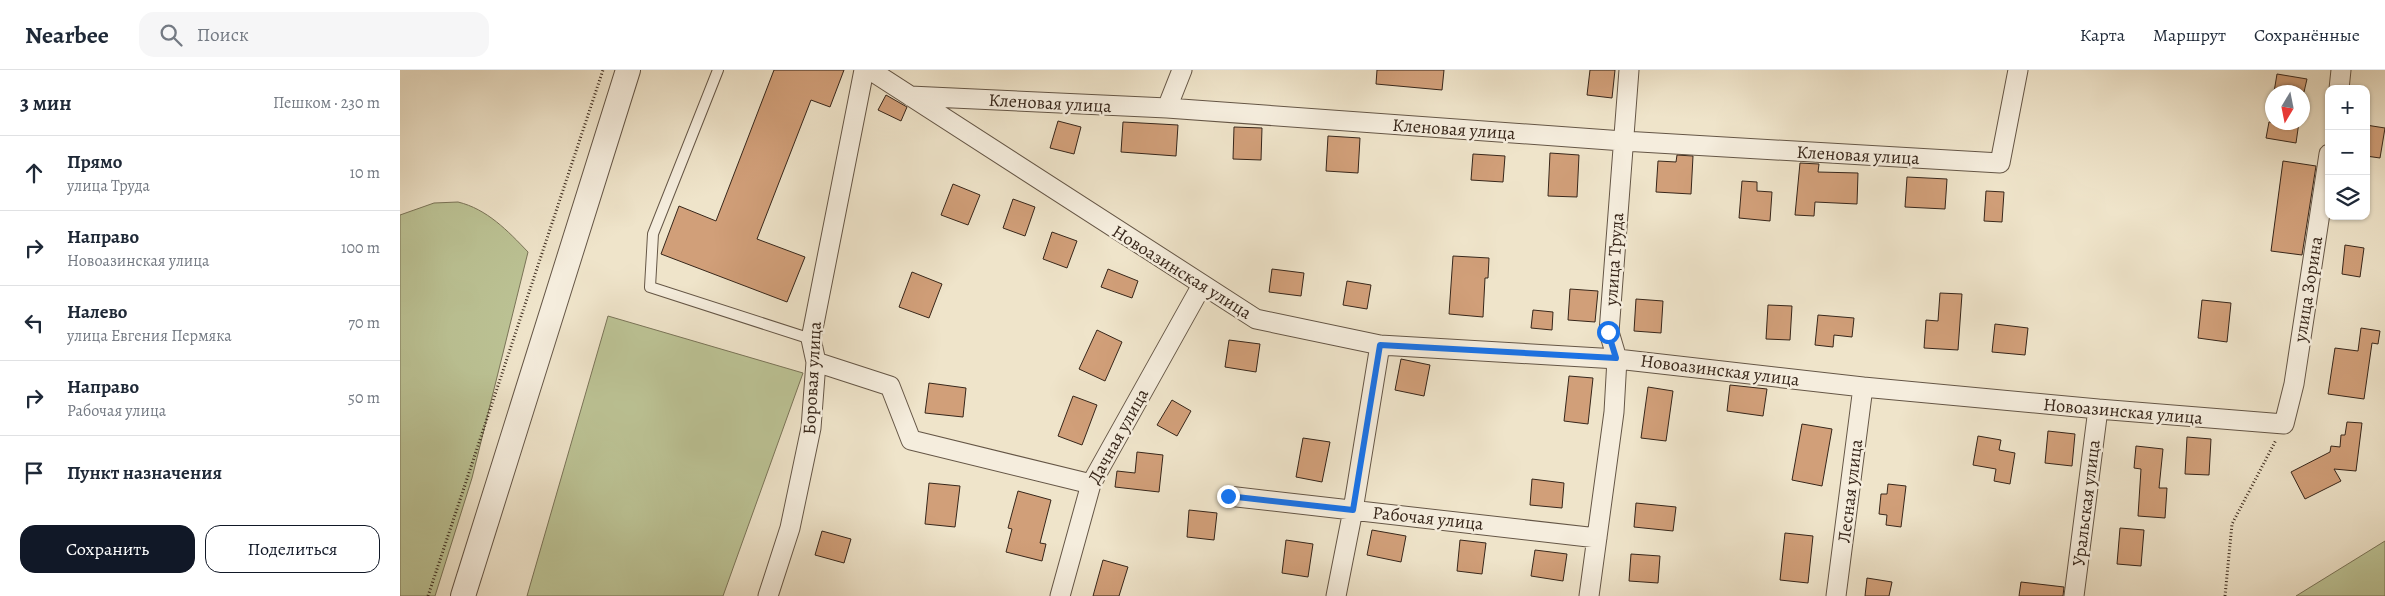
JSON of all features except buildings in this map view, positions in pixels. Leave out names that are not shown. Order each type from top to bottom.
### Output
[{"type":"street","points":[[463,596],[628,70]]},
{"type":"street","name":"Боровая улица","points":[[768,596],[790,528],[811,428],[816,362],[811,338],[864,70]]},
{"type":"street","name":"Новоазинская улица","points":[[870,70],[1256,319],[1380,345],[1616,358],[1863,387],[2284,424]]},
{"type":"street","points":[[1167,108],[1182,70]]},
{"type":"street","name":"улица Труда","points":[[1589,596],[1614,412],[1616,358],[1608,332],[1629,70]]},
{"type":"street","name":"Кленовая улица","points":[[909,96],[1167,108],[1623,141],[2000,163],[2018,70]]},
{"type":"street","points":[[2340,85],[2342,70]]},
{"type":"street","name":"улица Зорина","points":[[2284,424],[2294,384],[2326,175]]},
{"type":"street","name":"Дачная улица","points":[[1060,596],[1091,484],[1202,285]]},
{"type":"street","points":[[1336,596],[1353,510],[1380,345]]},
{"type":"street","points":[[816,362],[890,386],[911,440],[1091,484]]},
{"type":"street","name":"Лесная улица","points":[[1836,596],[1863,387]]},
{"type":"street","name":"Уральская улица","points":[[2074,596],[2098,409]]},
{"type":"street","name":"Рабочая улица","points":[[1228,496],[1597,538]]},
{"type":"lane","points":[[718,70],[653,234],[650,287],[811,338]]},
{"type":"path","points":[[428,596],[603,70]]},
{"type":"path","points":[[2225,596],[2232,524],[2284,424]]},
{"type":"green space","points":[[458,202],[469,205],[488,215],[528,252],[472,478],[435,596],[400,596],[400,215],[434,203]]},
{"type":"green space","points":[[608,316],[803,373],[723,596],[527,596]]},
{"type":"green space","points":[[2385,541],[2385,596],[2296,596]]},
{"type":"route","points":[[1228,496],[1353,510],[1380,345],[1616,358],[1608,332]]}]
